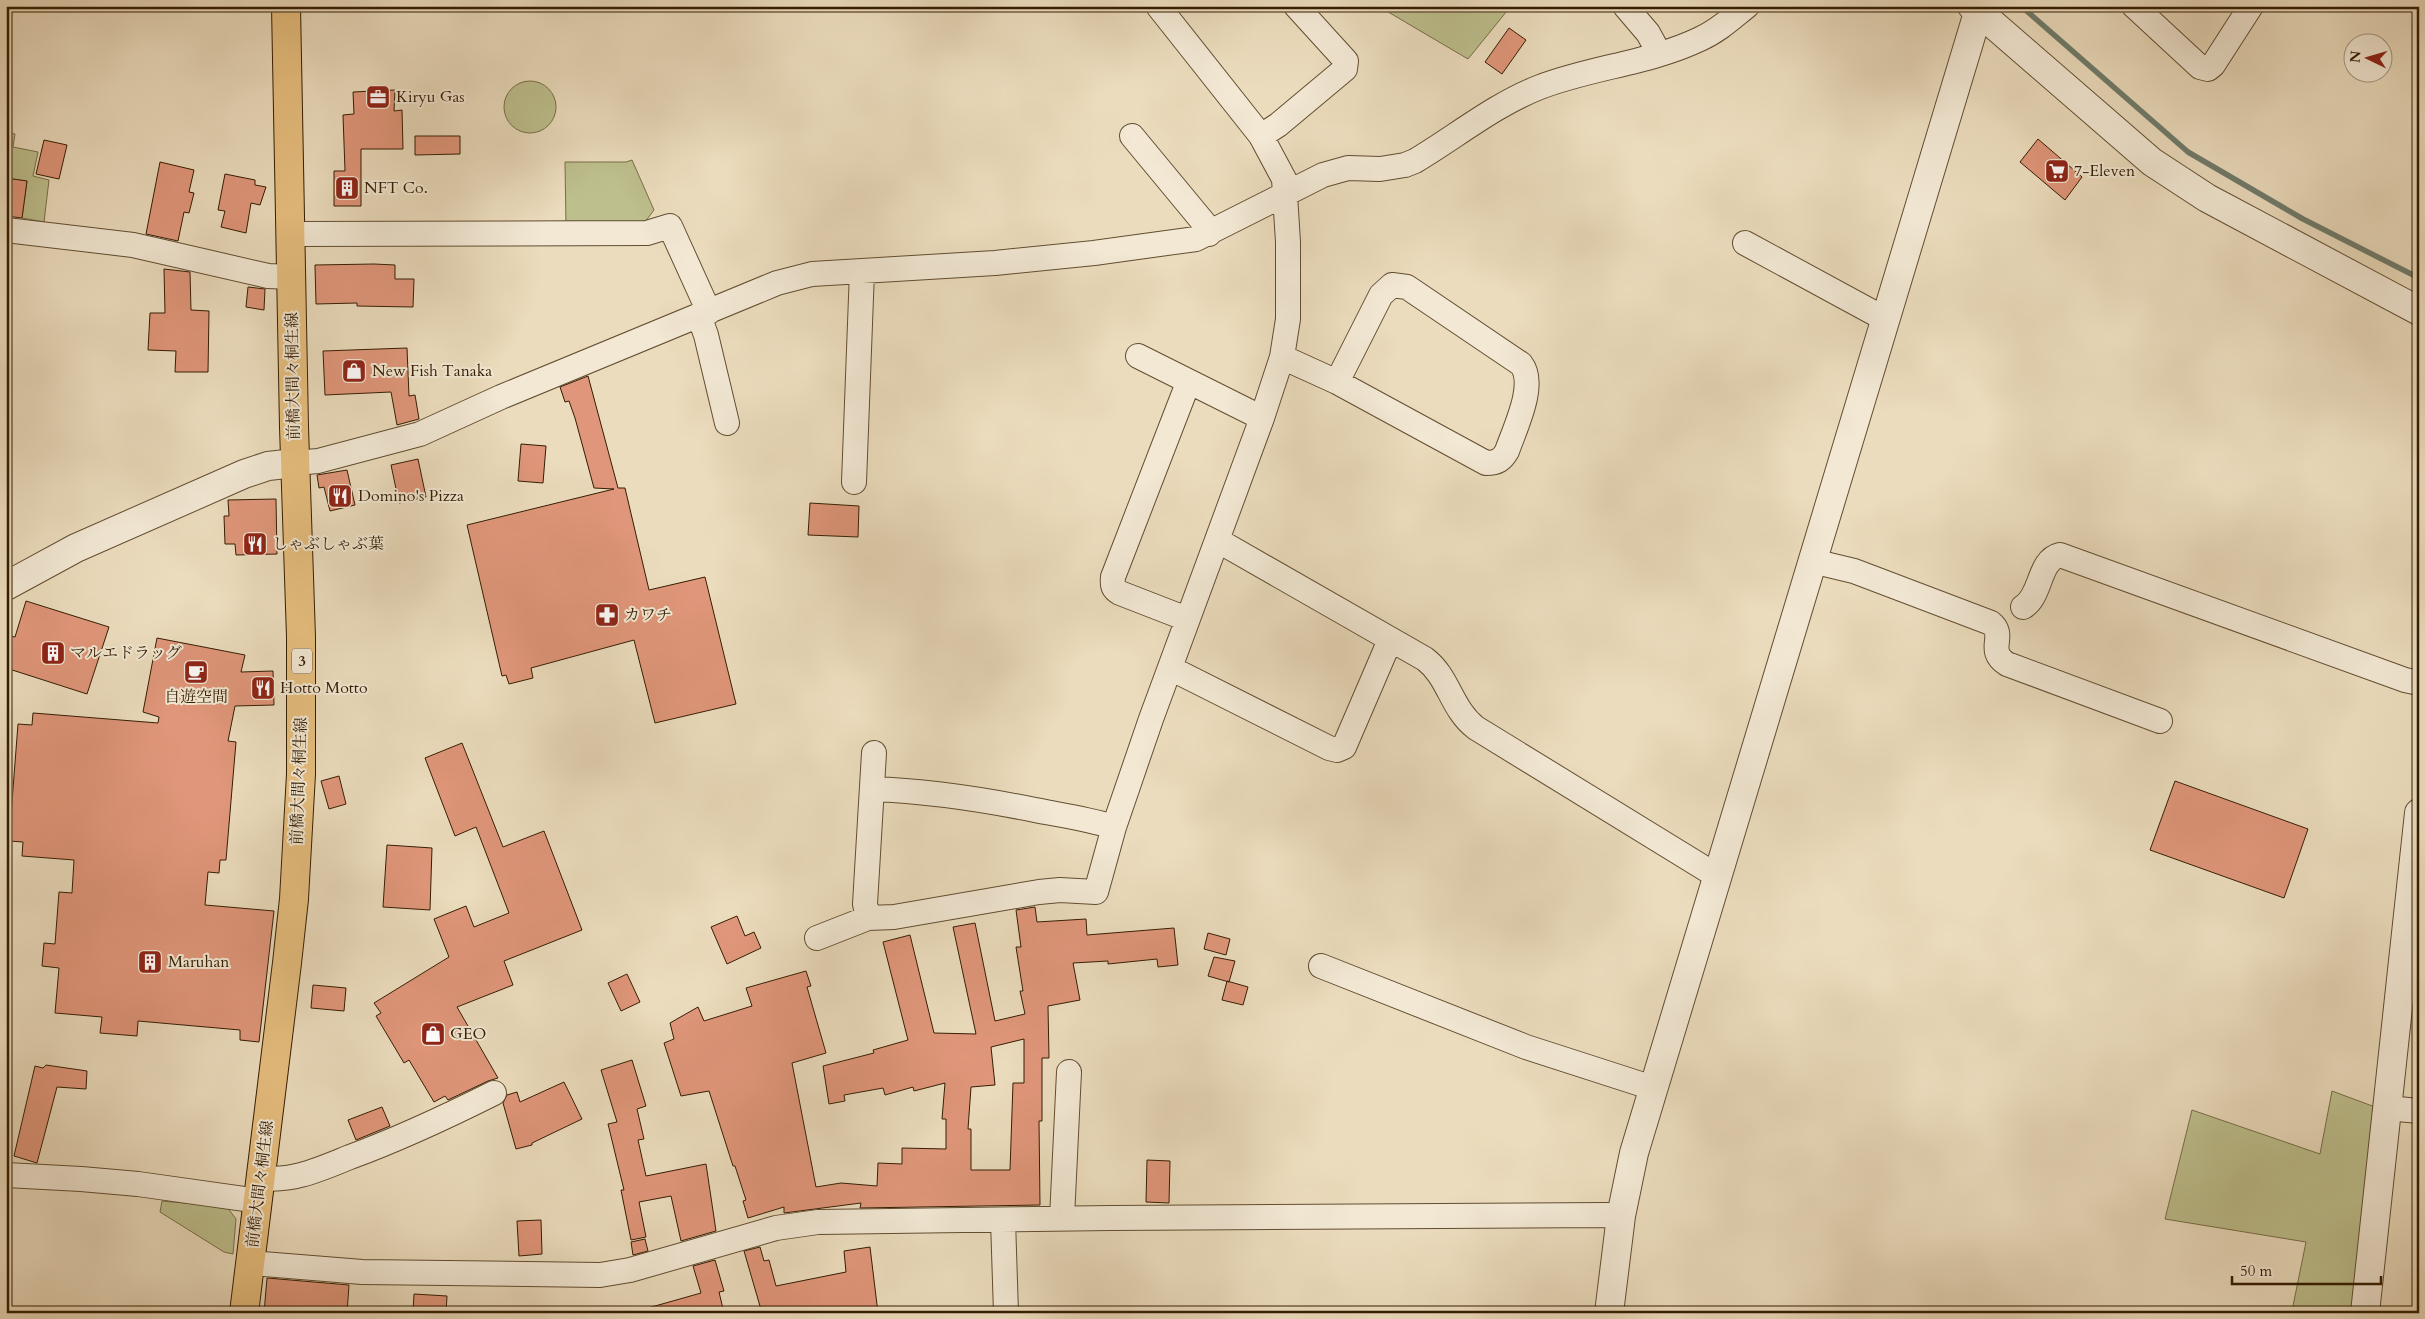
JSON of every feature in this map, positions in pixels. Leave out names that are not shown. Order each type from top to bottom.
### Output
[{"type":"main road","name":"前橋大間々桐生線","points":[[244,1313],[288,963],[299,832],[302,637],[295,463],[292,234],[286,6]]},
{"type":"street","points":[[817,938],[868,918],[894,917],[1039,892],[1060,890],[1096,892],[1114,827],[1282,358],[1288,310],[1286,194],[1284,179],[1261,136],[1158,6]]},
{"type":"street","points":[[1261,136],[1278,126],[1346,69],[1346,61],[1296,6]]},
{"type":"street","points":[[1625,6],[1648,33],[1659,54]]},
{"type":"street","points":[[6,586],[76,548],[244,474],[268,466],[318,461],[420,434],[501,397],[800,276],[862,270],[995,263],[1094,253],[1196,238],[1209,234],[1323,175],[1340,170],[1380,169],[1405,165],[1429,153],[1489,113],[1524,93],[1579,74],[1681,47],[1712,33],[1747,6]]},
{"type":"street","points":[[2134,6],[2200,67],[2208,70],[2251,6]]},
{"type":"street","points":[[1609,1313],[1621,1216],[1629,1171],[1977,8],[2152,162],[2207,198],[2419,311]]},
{"type":"street","points":[[1132,136],[1204,223],[1209,234]]},
{"type":"street","points":[[292,234],[647,233],[670,226],[704,314],[706,335],[727,423]]},
{"type":"street","points":[[6,230],[107,241],[268,276],[292,277]]},
{"type":"street","points":[[1745,243],[1885,319]]},
{"type":"street","points":[[854,482],[862,270]]},
{"type":"street","points":[[1282,358],[1297,362],[1337,382],[1486,463],[1495,463],[1503,458],[1507,451],[1528,380],[1527,371],[1521,364],[1407,288],[1399,284],[1392,284],[1381,295],[1337,382]]},
{"type":"street","points":[[1138,356],[1188,383],[1262,418]]},
{"type":"street","points":[[1187,619],[1120,593],[1114,590],[1112,585],[1113,577],[1188,383]]},
{"type":"street","points":[[1217,540],[1434,666],[1458,710],[1476,728],[1717,876]]},
{"type":"street","points":[[2023,607],[2034,597],[2049,561],[2054,556],[2060,555],[2396,677],[2419,683]]},
{"type":"street","points":[[1812,562],[1854,571],[1990,623],[1996,628],[1997,633],[1995,652],[1998,658],[2007,664],[2160,721]]},
{"type":"street","points":[[1170,668],[1329,748],[1338,750],[1344,747],[1390,640]]},
{"type":"street","points":[[868,918],[865,904],[874,753]]},
{"type":"street","points":[[872,789],[910,790],[979,799],[1092,820],[1114,827]]},
{"type":"street","points":[[2365,1313],[2419,813]]},
{"type":"street","points":[[1321,966],[1526,1047],[1653,1088]]},
{"type":"street","points":[[1062,1218],[1069,1072]]},
{"type":"street","points":[[6,1175],[260,1190],[391,1142],[494,1093]]},
{"type":"street","points":[[2388,1108],[2419,1110]]},
{"type":"street","points":[[250,1262],[372,1272],[600,1275],[630,1270],[767,1230],[798,1224],[1062,1218],[1621,1216]]},
{"type":"street","points":[[1004,1220],[1006,1313]]},
{"type":"green space","points":[[1378,6],[1511,6],[1468,59]]},
{"type":"green space","points":[[525,81],[535,81],[545,85],[552,92],[556,107],[552,122],[545,129],[535,133],[525,133],[515,129],[508,122],[504,112],[504,102],[508,92],[515,85]]},
{"type":"green space","points":[[6,132],[15,134],[13,147],[38,152],[33,176],[49,180],[44,222],[22,218],[27,181],[6,178]]},
{"type":"green space","points":[[632,160],[654,210],[642,226],[566,227],[565,162],[626,162]]},
{"type":"green space","points":[[2332,1091],[2375,1107],[2351,1313],[2303,1313],[2292,1311],[2306,1242],[2165,1219],[2192,1110],[2320,1154]]},
{"type":"green space","points":[[162,1201],[227,1207],[236,1219],[233,1254],[224,1252],[160,1212]]},
{"type":"building","points":[[1509,28],[1526,40],[1502,74],[1485,62]]},
{"type":"building","points":[[395,90],[394,111],[402,110],[403,149],[361,149],[361,206],[334,206],[334,171],[345,171],[343,115],[354,114],[353,92]]},
{"type":"building","points":[[415,136],[460,136],[460,154],[415,155]]},
{"type":"building","points":[[2038,139],[2082,177],[2065,200],[2020,162]]},
{"type":"building","points":[[44,140],[67,145],[59,179],[36,174]]},
{"type":"building","points":[[160,162],[194,170],[189,192],[194,193],[189,213],[184,212],[178,241],[146,234]]},
{"type":"building","points":[[225,174],[255,180],[255,185],[266,187],[260,205],[251,203],[246,233],[221,227],[225,211],[218,210]]},
{"type":"building","points":[[6,178],[27,181],[22,218],[6,216]]},
{"type":"building","points":[[315,265],[395,265],[395,279],[414,279],[413,307],[357,306],[357,303],[316,304]]},
{"type":"building","points":[[164,269],[190,272],[191,310],[209,311],[208,372],[175,372],[176,351],[148,350],[150,313],[165,313]]},
{"type":"building","points":[[248,287],[265,289],[264,310],[246,307]]},
{"type":"building","points":[[407,348],[409,396],[415,395],[419,419],[397,425],[391,392],[325,395],[323,351]]},
{"type":"building","name":"カワチ","points":[[588,376],[618,488],[625,488],[649,590],[705,577],[736,704],[655,723],[634,640],[531,668],[533,678],[509,684],[506,675],[502,676],[467,525],[614,489],[594,488],[575,418],[569,401],[565,402],[560,387]]},
{"type":"building","points":[[521,444],[546,446],[543,483],[518,481]]},
{"type":"building","points":[[418,459],[426,497],[399,503],[391,465]]},
{"type":"building","name":"Domino's Pizza","points":[[347,470],[355,505],[330,511],[324,487],[319,488],[317,475]]},
{"type":"building","points":[[276,499],[277,554],[236,555],[235,544],[225,544],[224,516],[229,516],[228,500]]},
{"type":"building","points":[[810,503],[859,506],[858,537],[808,535]]},
{"type":"building","name":"マルエドラッグ","points":[[26,601],[109,627],[87,694],[6,668],[6,635],[15,637]]},
{"type":"building","points":[[157,638],[245,655],[241,672],[273,671],[274,705],[235,706],[228,741],[236,742],[226,860],[220,860],[219,873],[208,872],[205,905],[274,911],[259,1042],[240,1040],[240,1030],[138,1021],[137,1036],[100,1033],[102,1017],[55,1013],[59,968],[42,966],[44,943],[55,944],[59,892],[72,893],[74,860],[22,856],[23,842],[9,841],[18,724],[32,725],[33,713],[158,723],[159,717],[143,712]]},
{"type":"building","points":[[462,743],[503,847],[544,831],[582,930],[504,961],[513,985],[457,1007],[498,1078],[448,1100],[445,1096],[434,1102],[409,1060],[404,1063],[376,1016],[381,1013],[374,1003],[449,957],[434,919],[466,906],[474,927],[509,913],[476,827],[455,836],[425,758]]},
{"type":"building","points":[[339,776],[346,804],[329,809],[321,781]]},
{"type":"building","points":[[2175,781],[2308,829],[2284,898],[2150,850]]},
{"type":"building","points":[[387,845],[432,848],[430,910],[383,907]]},
{"type":"building","points":[[1035,907],[1037,922],[1086,919],[1087,935],[1174,928],[1178,965],[1158,967],[1157,959],[1108,964],[1108,961],[1073,963],[1080,1000],[1048,1006],[1049,1058],[1042,1058],[1042,1121],[1039,1121],[1040,1205],[860,1208],[861,1203],[784,1213],[784,1207],[748,1218],[743,1201],[746,1200],[709,1091],[681,1096],[664,1043],[674,1039],[670,1023],[698,1007],[704,1021],[752,1006],[746,988],[806,971],[811,986],[807,987],[826,1053],[792,1063],[816,1187],[841,1183],[877,1186],[878,1163],[902,1164],[902,1148],[946,1149],[946,1119],[942,1119],[945,1083],[914,1091],[913,1087],[885,1095],[883,1088],[844,1095],[845,1101],[829,1104],[823,1066],[874,1053],[873,1050],[908,1040],[883,942],[910,935],[934,1033],[976,1034],[953,927],[975,923],[995,1021],[1025,1014],[1020,991],[1023,991],[1016,947],[1021,947],[1016,910]],"holes":[[[1024,1039],[1024,1083],[1013,1083],[1010,1170],[971,1170],[971,1129],[968,1129],[971,1087],[995,1085],[991,1047]]]},
{"type":"building","points":[[737,916],[745,936],[754,932],[761,948],[727,964],[711,927]]},
{"type":"building","points":[[1208,933],[1230,939],[1226,955],[1204,949]]},
{"type":"building","points":[[1214,957],[1235,961],[1229,982],[1208,976]]},
{"type":"building","points":[[627,974],[640,1002],[621,1011],[608,983]]},
{"type":"building","points":[[1227,981],[1248,987],[1243,1005],[1222,1000]]},
{"type":"building","points":[[313,985],[346,988],[344,1011],[311,1008]]},
{"type":"building","points":[[632,1060],[646,1106],[637,1109],[644,1139],[638,1140],[646,1176],[706,1164],[716,1231],[681,1241],[671,1196],[639,1202],[646,1237],[631,1240],[621,1190],[624,1190],[608,1124],[617,1122],[601,1070]]},
{"type":"building","points":[[46,1065],[87,1071],[86,1089],[57,1087],[37,1163],[14,1156],[35,1066],[43,1068]]},
{"type":"building","points":[[564,1082],[582,1119],[532,1143],[532,1145],[516,1149],[503,1103],[507,1095],[517,1092],[520,1102]]},
{"type":"building","points":[[382,1107],[390,1126],[356,1140],[348,1120]]},
{"type":"building","points":[[1147,1160],[1170,1161],[1169,1203],[1146,1202]]},
{"type":"building","points":[[541,1220],[542,1254],[519,1256],[517,1221]]},
{"type":"building","points":[[645,1239],[648,1251],[633,1255],[631,1242]]},
{"type":"building","points":[[760,1247],[764,1261],[769,1260],[776,1286],[846,1272],[844,1251],[870,1247],[878,1313],[762,1313],[744,1251]]},
{"type":"building","points":[[715,1260],[724,1291],[719,1292],[724,1313],[649,1313],[648,1308],[701,1293],[693,1266]]},
{"type":"building","points":[[267,1278],[349,1285],[347,1313],[264,1313]]},
{"type":"building","points":[[414,1294],[447,1296],[446,1313],[413,1312]]},
{"type":"waterway","points":[[2021,6],[2188,152],[2303,219],[2419,278]]},
{"type":"place","name":"Kiryu Gas","points":[[378,97]]},
{"type":"place","name":"7-Eleven","points":[[2057,171]]},
{"type":"place","name":"NFT Co.","points":[[347,188]]},
{"type":"place","name":"New Fish Tanaka","points":[[354,371]]},
{"type":"place","name":"Domino's Pizza","points":[[340,496]]},
{"type":"place","name":"しゃぶしゃぶ葉","points":[[255,544]]},
{"type":"place","name":"カワチ","points":[[607,615]]},
{"type":"place","name":"マルエドラッグ","points":[[53,653]]},
{"type":"place","name":"自遊空間","points":[[196,672]]},
{"type":"place","name":"Hotto Motto","points":[[263,688]]},
{"type":"place","name":"Maruhan","points":[[150,962]]},
{"type":"place","name":"GEO","points":[[433,1034]]}]
